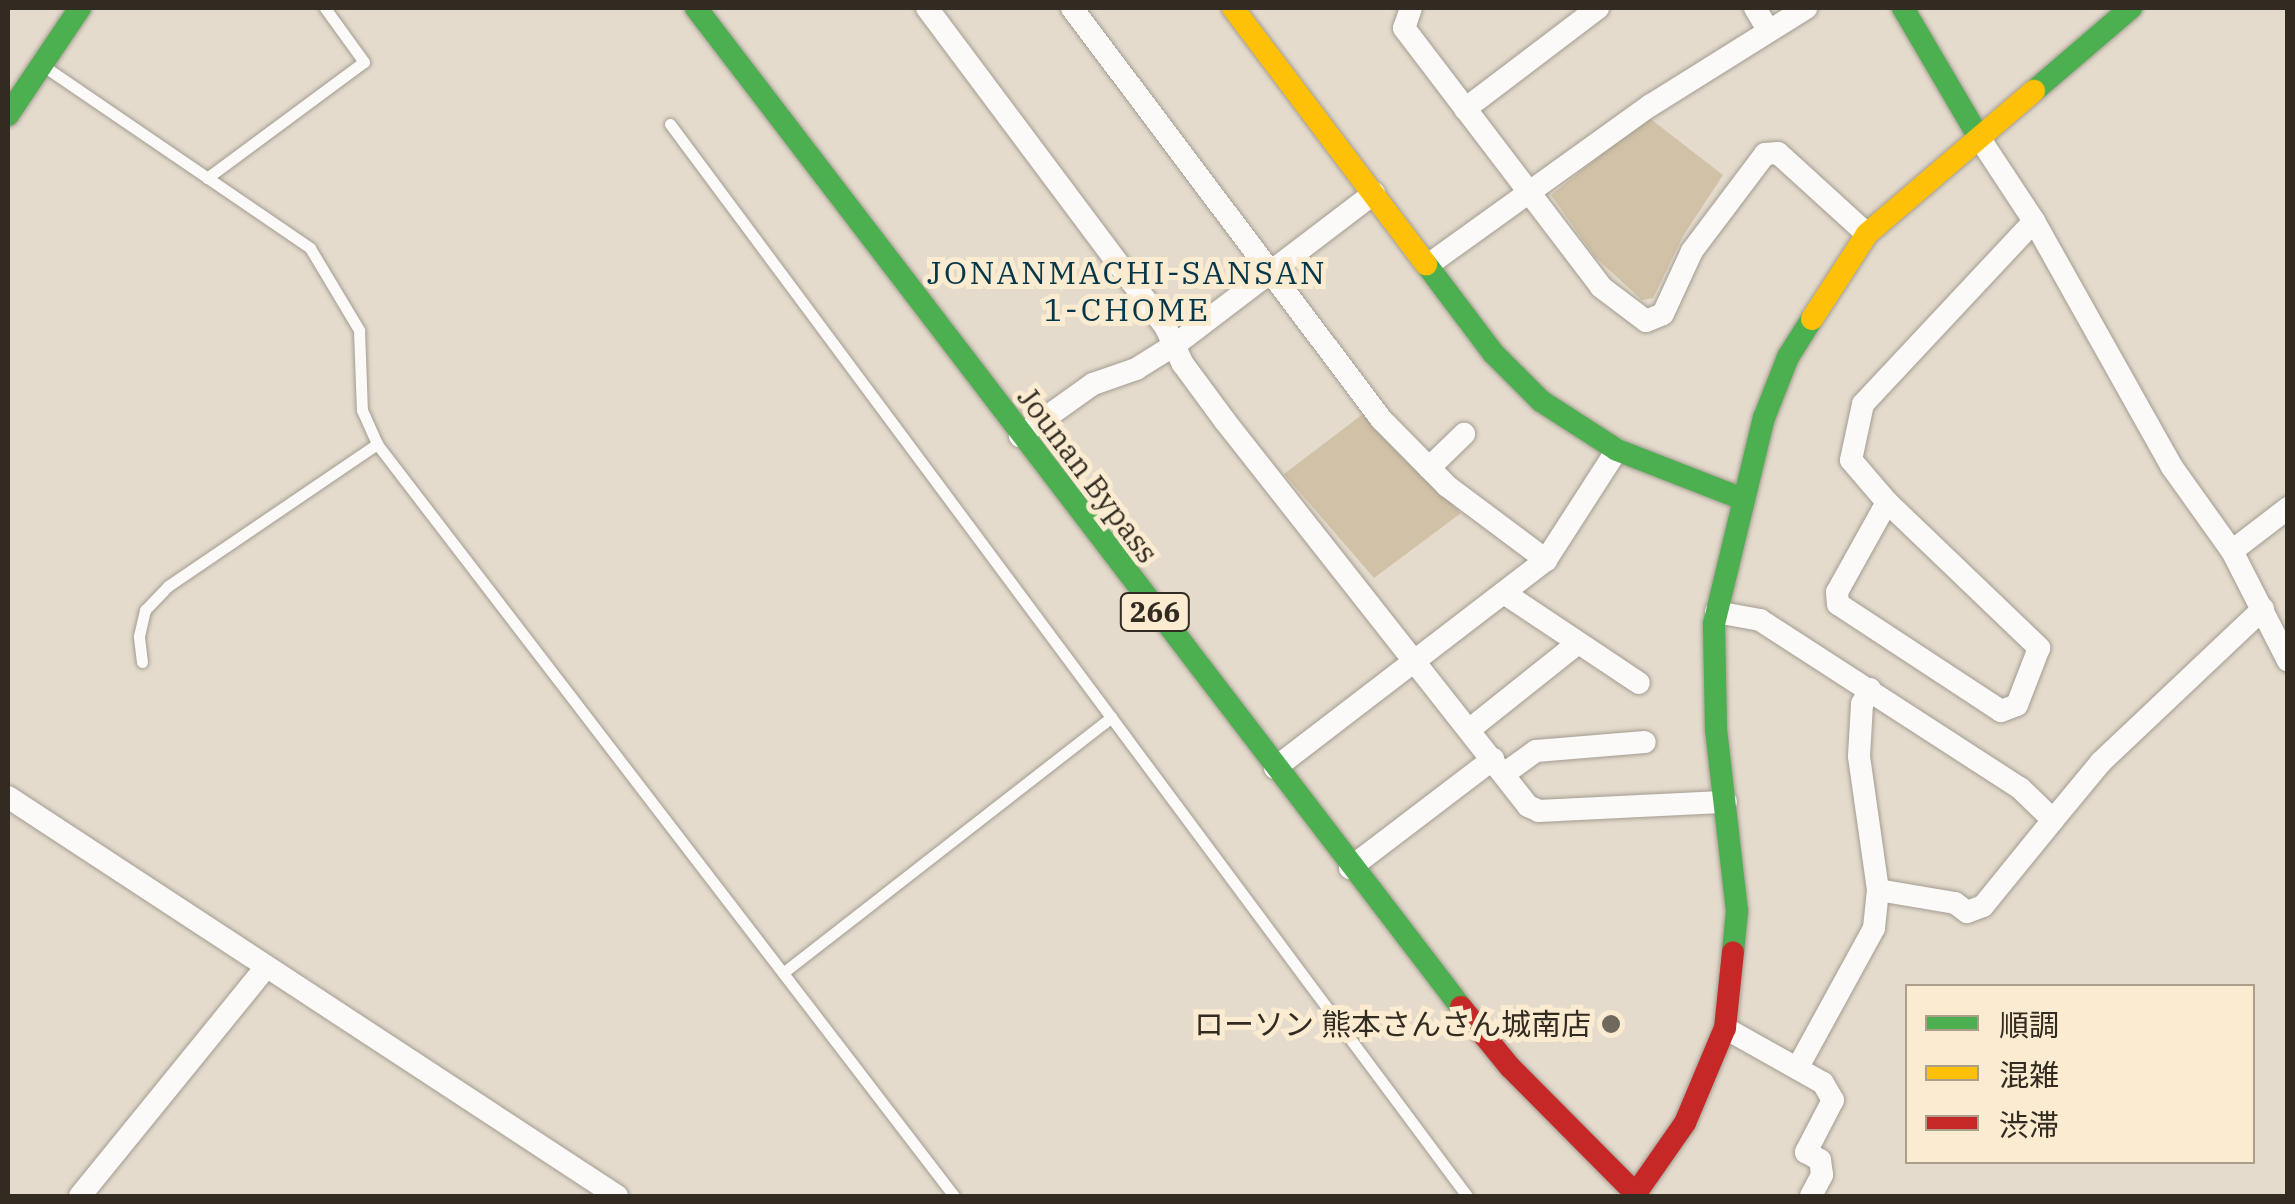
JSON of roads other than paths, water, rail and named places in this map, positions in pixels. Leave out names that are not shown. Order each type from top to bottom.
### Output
[{"type":"main road","points":[[8,115],[80,8]]},
{"type":"main road","name":"Jounan Bypass","points":[[696,8],[1350,868],[1510,1067],[1636,1196]]},
{"type":"main road","points":[[1233,8],[1493,353],[1541,401],[1617,450],[1742,499]]},
{"type":"main road","points":[[1903,8],[1978,136]]},
{"type":"main road","points":[[1636,1196],[1684,1123],[1725,1028],[1737,911],[1711,663],[1716,612],[1742,499],[1788,357],[1867,234],[2131,8]]},
{"type":"street","points":[[926,8],[1176,344],[1225,421],[1419,660],[1528,806],[1540,811],[1726,802]]},
{"type":"street","points":[[1072,8],[1273,270],[1380,419],[1428,468],[1546,560]]},
{"type":"street","points":[[1411,8],[1404,28],[1601,287],[1646,321],[1663,314],[1692,251],[1766,154],[1778,152],[1867,234]]},
{"type":"street","points":[[1465,109],[1598,8]]},
{"type":"street","points":[[1755,8],[1768,30]]},
{"type":"street","points":[[1428,265],[1768,30],[1806,8]]},
{"type":"street","points":[[1978,136],[2034,221],[2172,467],[2232,551],[2288,661]]},
{"type":"street","points":[[1020,436],[1093,384],[1136,369],[1176,344],[1374,193]]},
{"type":"street","points":[[1887,502],[1837,592],[1838,604],[2001,711],[2017,705],[2039,648],[1887,502],[1851,460],[1863,404],[2034,221]]},
{"type":"street","points":[[1428,468],[1464,434]]},
{"type":"street","points":[[1275,768],[1546,560],[1617,450]]},
{"type":"street","points":[[2232,551],[2288,508]]},
{"type":"street","points":[[1504,593],[1638,683]]},
{"type":"street","points":[[1878,890],[1955,904],[1966,912],[1983,906],[2101,762],[2262,609]]},
{"type":"street","points":[[1716,612],[1760,620],[2020,788],[2053,820]]},
{"type":"street","points":[[1470,729],[1577,644]]},
{"type":"street","points":[[1798,1067],[1874,928],[1878,890],[1859,756],[1862,704],[1870,689]]},
{"type":"street","points":[[1350,868],[1498,766],[1536,751],[1645,742]]},
{"type":"street","points":[[8,797],[617,1196]]},
{"type":"street","points":[[80,1196],[265,968]]},
{"type":"street","points":[[1725,1028],[1824,1082],[1833,1100],[1806,1152],[1820,1160],[1822,1175],[1811,1196]]},
{"type":"lane","points":[[207,178],[364,62],[325,8]]},
{"type":"lane","points":[[41,64],[310,248],[351,308],[358,330],[362,410],[377,444],[954,1196]]},
{"type":"lane","points":[[670,124],[1466,1196]]},
{"type":"lane","points":[[142,662],[139,636],[146,610],[168,586],[377,444]]},
{"type":"lane","points":[[784,972],[1110,718]]},
{"type":"place","name":"ローソン 熊本さんさん城南店","points":[[1611,1024]]},
{"type":"district","name":"JONANMACHI-SANSAN 1-CHOME","points":[[1127,292]]}]
